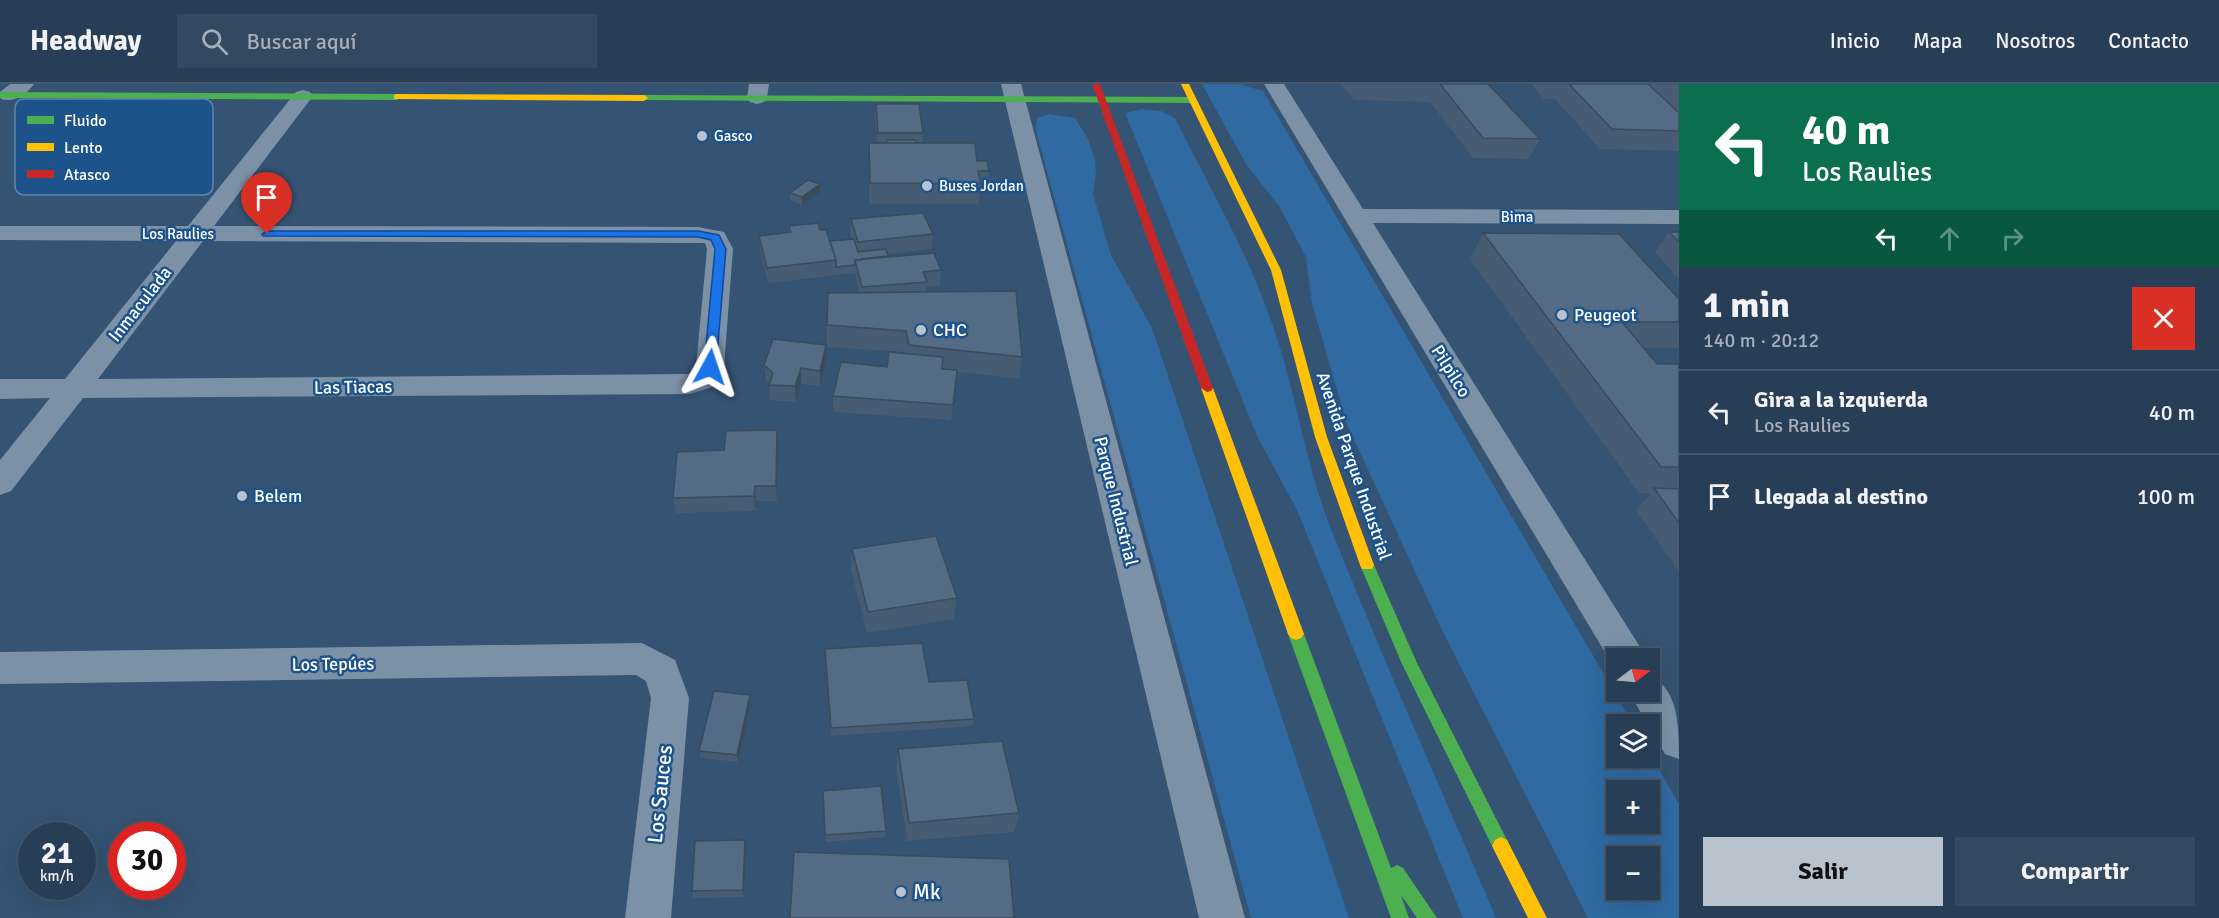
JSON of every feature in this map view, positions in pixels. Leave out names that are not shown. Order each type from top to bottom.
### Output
[{"type":"main road","points":[[1096,84],[1400,918]]},
{"type":"main road","name":"Avenida Parque Industrial","points":[[1185,84],[1280,280],[1301,367],[1344,506],[1380,595],[1434,711],[1538,918]]},
{"type":"main road","points":[[11,91],[303,96],[1013,91],[1101,99],[1192,100]]},
{"type":"main road","points":[[1357,801],[1382,851],[1428,918]]},
{"type":"street","name":"Pilpilco","points":[[1274,84],[1622,648]]},
{"type":"street","name":"Parque Industrial","points":[[1013,91],[1221,918]]},
{"type":"street","name":"Inmaculada","points":[[0,483],[303,96]]},
{"type":"street","name":"Bima","points":[[1355,216],[1679,217]]},
{"type":"street","name":"Los Raulies","points":[[0,233],[698,234],[716,237],[720,249],[710,367],[705,379]]},
{"type":"street","name":"Las Tiacas","points":[[0,389],[690,384],[705,379]]},
{"type":"street","name":"Los Tepúes","points":[[0,668],[642,659],[662,671]]},
{"type":"street","name":"Los Sauces","points":[[648,918],[670,698],[662,671]]},
{"type":"street","points":[[1654,702],[1679,741]]},
{"type":"shaded area","points":[[1202,84],[1239,84],[1263,91],[1606,678],[1606,702],[1620,702],[1627,714],[1606,714],[1606,768],[1658,768],[1679,804],[1679,918],[1588,918],[1441,628],[1347,424],[1312,304],[1306,257],[1279,206],[1246,164]]},
{"type":"shaded area","points":[[1142,109],[1161,111],[1175,118],[1249,265],[1278,341],[1314,476],[1331,529],[1496,918],[1463,918],[1297,510],[1258,438],[1125,113]]},
{"type":"shaded area","points":[[1049,114],[1075,118],[1088,139],[1095,160],[1093,194],[1111,255],[1152,328],[1349,918],[1251,918],[1036,131],[1037,118]]},
{"type":"building","points":[[1440,84],[1488,84],[1540,139],[1483,138]]},
{"type":"building","points":[[1569,84],[1648,84],[1679,113],[1679,131],[1612,129]]},
{"type":"building","points":[[876,104],[919,104],[923,133],[878,133]]},
{"type":"building","points":[[887,140],[915,140],[916,143],[887,143]]},
{"type":"building","points":[[869,143],[975,143],[977,161],[987,161],[989,171],[978,171],[981,184],[870,183]]},
{"type":"building","points":[[808,180],[820,184],[802,197],[790,193]]},
{"type":"building","points":[[923,213],[933,234],[858,242],[851,219]]},
{"type":"building","points":[[818,223],[820,230],[826,230],[836,260],[767,268],[759,236],[791,232],[789,226]]},
{"type":"building","points":[[1669,232],[1679,232],[1679,242]]},
{"type":"building","points":[[1483,233],[1619,234],[1679,299],[1679,322],[1622,322],[1657,364],[1679,364],[1679,467],[1661,467]]},
{"type":"building","points":[[854,239],[858,252],[886,249],[888,256],[855,260],[855,265],[836,267],[830,241]]},
{"type":"building","points":[[934,253],[941,270],[923,272],[927,282],[862,287],[855,260]]},
{"type":"building","points":[[1016,291],[1022,357],[909,345],[906,331],[827,325],[828,293]]},
{"type":"building","points":[[773,339],[826,345],[820,371],[801,368],[795,386],[769,385],[773,373],[764,365]]},
{"type":"building","points":[[889,352],[943,357],[942,369],[957,370],[953,405],[833,396],[841,362],[887,367]]},
{"type":"building","points":[[777,430],[776,486],[755,486],[754,496],[673,498],[677,452],[724,450],[726,431]]},
{"type":"building","points":[[1654,488],[1679,489],[1679,523]]},
{"type":"building","points":[[936,536],[957,598],[868,612],[852,549]]},
{"type":"building","points":[[922,643],[929,682],[967,680],[974,719],[831,728],[825,649]]},
{"type":"building","points":[[714,691],[750,695],[737,755],[699,751]]},
{"type":"building","points":[[1002,741],[1019,813],[909,823],[898,749]]},
{"type":"building","points":[[881,786],[886,831],[825,835],[823,791]]},
{"type":"building","points":[[745,840],[743,890],[692,891],[695,841]]},
{"type":"building","name":"Mk","points":[[794,852],[1009,859],[1014,918],[790,918]]},
{"type":"traffic: fast","points":[[0,95],[397,97]]},
{"type":"traffic: fast","points":[[644,98],[1193,100]]},
{"type":"traffic: fast","points":[[1367,565],[1410,664],[1501,846]]},
{"type":"traffic: fast","points":[[1296,634],[1400,918]]},
{"type":"traffic: fast","points":[[1397,874],[1428,918]]},
{"type":"traffic: slow","points":[[1185,84],[1276,270],[1321,437],[1367,565]]},
{"type":"traffic: slow","points":[[397,97],[644,98]]},
{"type":"traffic: slow","points":[[1207,388],[1296,634]]},
{"type":"traffic: slow","points":[[1501,846],[1538,918]]},
{"type":"traffic: jam","points":[[1096,84],[1207,388]]},
{"type":"place","name":"Gasco","points":[[702,136]]},
{"type":"place","name":"Buses Jordan","points":[[927,186]]},
{"type":"place","name":"Peugeot","points":[[1562,315]]},
{"type":"place","name":"CHC","points":[[921,330]]},
{"type":"place","name":"Belem","points":[[242,496]]},
{"type":"place","name":"Mk","points":[[901,892]]},
{"type":"route","points":[[267,234],[698,234],[716,237],[720,249],[710,367]]}]
